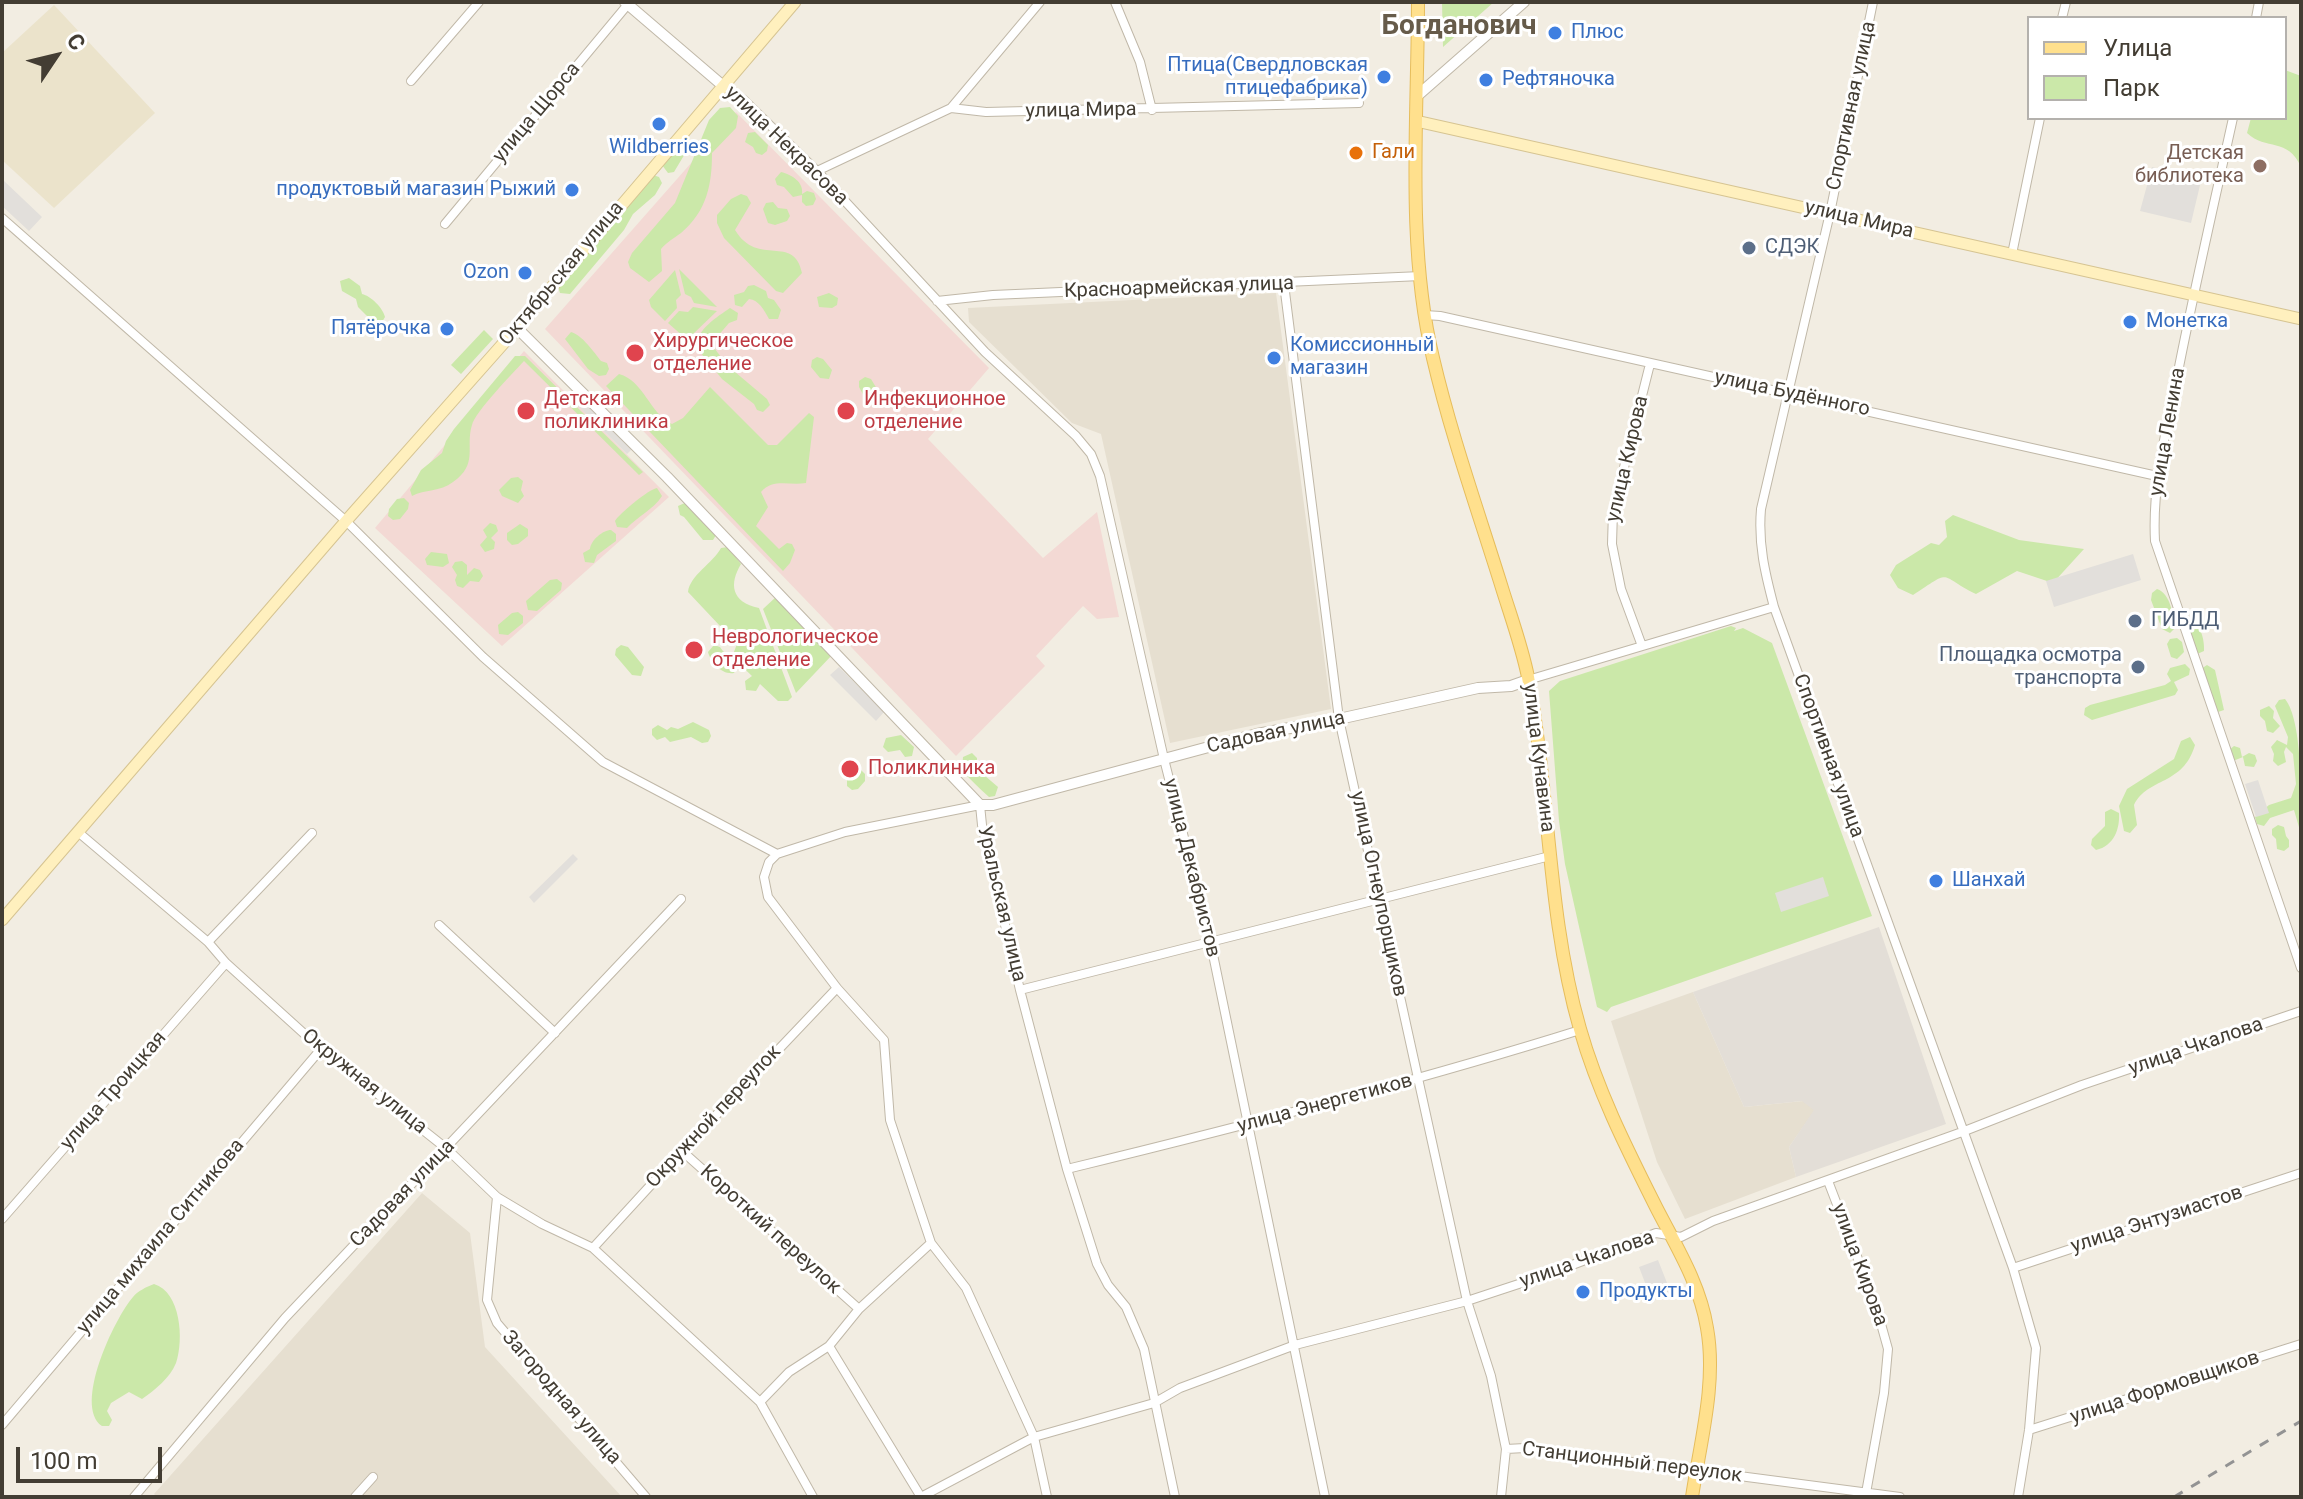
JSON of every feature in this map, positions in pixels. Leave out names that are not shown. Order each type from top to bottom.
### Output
[{"type":"main road","name":"Октябрьская улица","points":[[2,920],[517,328],[795,2]]},
{"type":"main road","name":"улица Кунавина","points":[[1418,2],[1416,121],[1421,276],[1432,356],[1528,680],[1569,986],[1580,1030],[1601,1091],[1702,1303],[1710,1362],[1692,1497]]},
{"type":"main road","name":"улица Мира","points":[[1416,121],[2301,319]]},
{"type":"street","points":[[411,81],[479,2]]},
{"type":"street","points":[[817,171],[951,108],[1040,2]]},
{"type":"street","points":[[1115,2],[1140,62],[1152,110]]},
{"type":"street","points":[[1417,96],[1524,2]]},
{"type":"street","name":"Спортивная улица","points":[[1873,2],[1830,213],[1761,509],[1759,535],[1774,607],[2013,1268],[2036,1348],[2029,1430],[2018,1497]]},
{"type":"street","name":"улица Некрасова","points":[[628,3],[722,85],[744,100],[817,171],[937,301]]},
{"type":"street","name":"улица Щорса","points":[[445,224],[628,3]]},
{"type":"street","name":"улица Мира","points":[[951,108],[986,112],[1152,110],[1359,103]]},
{"type":"street","points":[[2012,254],[2040,120]]},
{"type":"street","name":"улица Ленина","points":[[2233,120],[2157,476],[2153,514],[2155,541],[2301,968]]},
{"type":"street","points":[[2,218],[346,521],[483,657],[603,762],[777,854],[769,862],[764,877],[768,897],[837,988],[884,1040],[890,1120],[931,1243],[966,1288],[1034,1437],[1047,1497]]},
{"type":"street","name":"Красноармейская улица","points":[[937,301],[1008,294],[1421,276]]},
{"type":"street","name":"улица Огнеупорщиков","points":[[1284,284],[1339,719],[1467,1301],[1491,1376],[1506,1449],[1501,1497]]},
{"type":"street","name":"улица Декабристов","points":[[937,301],[985,352],[1076,436],[1091,454],[1100,476],[1164,759],[1210,940],[1325,1497]]},
{"type":"street","name":"улица Будённого","points":[[1425,315],[1788,392],[2157,476]]},
{"type":"street","name":"Уральская улица","points":[[517,328],[667,477],[980,805],[1020,990],[1067,1169],[1097,1264],[1108,1285],[1126,1307],[1144,1349],[1175,1497]]},
{"type":"street","name":"улица Кирова","points":[[1642,646],[1621,589],[1612,544],[1613,511],[1650,364]]},
{"type":"street","name":"Садовая улица","points":[[777,854],[845,832],[993,805],[1257,734],[1478,688],[1511,686],[1774,607]]},
{"type":"street","name":"Окружная улица","points":[[78,832],[208,942],[226,963],[321,1049],[447,1149],[497,1197],[542,1224],[593,1248],[760,1402],[813,1497]]},
{"type":"street","points":[[208,942],[312,833]]},
{"type":"street","points":[[1020,990],[1550,856]]},
{"type":"street","name":"Садовая улица","points":[[138,1496],[285,1318],[681,899]]},
{"type":"street","points":[[439,925],[555,1033]]},
{"type":"street","name":"улица Троицкая","points":[[2,1219],[226,963]]},
{"type":"street","name":"Окружной переулок","points":[[593,1248],[837,988]]},
{"type":"street","name":"улица Чкалова","points":[[921,1497],[1034,1437],[1154,1403],[1180,1388],[1295,1345],[1467,1301],[1656,1233],[1681,1237],[1713,1221],[1962,1132],[2082,1085],[2301,1011]]},
{"type":"street","name":"улица Энергетиков","points":[[1067,1169],[1250,1125],[1580,1030]]},
{"type":"street","name":"улица михаила Ситникова","points":[[2,1425],[321,1049]]},
{"type":"street","name":"Короткий переулок","points":[[682,1151],[859,1309]]},
{"type":"street","name":"улица Энтузиастов","points":[[2013,1268],[2301,1173]]},
{"type":"street","name":"улица Кирова","points":[[1828,1181],[1876,1306],[1888,1349],[1884,1393],[1866,1493]]},
{"type":"street","name":"Загородная улица","points":[[497,1197],[487,1300],[491,1312],[497,1323],[646,1497]]},
{"type":"street","points":[[760,1402],[789,1372],[829,1346],[859,1309],[931,1243]]},
{"type":"street","name":"улица Формовщиков","points":[[2029,1430],[2301,1344]]},
{"type":"street","points":[[829,1346],[921,1497]]},
{"type":"street","name":"Станционный переулок","points":[[1506,1449],[1525,1448],[1900,1497]]},
{"type":"street","points":[[355,1497],[373,1477]]},
{"type":"shaded area","points":[[54,5],[155,113],[54,208],[2,160],[2,53]]},
{"type":"shaded area","points":[[736,112],[989,368],[928,439],[1043,558],[1097,512],[1119,617],[1097,619],[1083,606],[1036,656],[1045,666],[956,756],[545,329]]},
{"type":"shaded area","points":[[2152,167],[2201,181],[2191,223],[2140,211]]},
{"type":"shaded area","points":[[2,179],[42,217],[29,231],[2,206]]},
{"type":"shaded area","points":[[1276,293],[1331,709],[1170,743],[1101,434],[1072,423],[969,322],[968,308]]},
{"type":"shaded area","points":[[524,351],[669,497],[502,646],[375,528]]},
{"type":"shaded area","points":[[576,392],[633,448],[627,454],[570,398]]},
{"type":"shaded area","points":[[2133,554],[2141,580],[2054,607],[2046,581]]},
{"type":"shaded area","points":[[839,667],[884,712],[876,721],[830,675]]},
{"type":"shaded area","points":[[2258,780],[2269,813],[2256,817],[2245,784]]},
{"type":"shaded area","points":[[573,854],[578,859],[534,903],[529,897]]},
{"type":"shaded area","points":[[1823,877],[1829,896],[1781,912],[1775,893]]},
{"type":"shaded area","points":[[1879,927],[1946,1124],[1796,1177],[1789,1147],[1814,1110],[1802,1101],[1744,1107],[1693,992]]},
{"type":"shaded area","points":[[1693,992],[1744,1107],[1803,1101],[1815,1110],[1789,1147],[1796,1177],[1685,1219],[1657,1162],[1611,1021]]},
{"type":"shaded area","points":[[422,1193],[470,1233],[485,1347],[622,1497],[157,1497],[154,1494]]},
{"type":"shaded area","points":[[1658,1260],[1671,1293],[1652,1301],[1639,1267]]},
{"type":"green space","points":[[1442,2],[1494,2],[1443,47]]},
{"type":"green space","points":[[2287,71],[2301,76],[2301,167],[2290,152],[2247,133],[2250,120],[2287,120]]},
{"type":"green space","points":[[730,107],[738,116],[736,128],[712,153],[709,186],[702,206],[690,225],[661,249],[662,271],[649,282],[630,268],[628,262],[632,253],[675,203],[709,120],[720,108]]},
{"type":"green space","points":[[755,132],[768,145],[762,155],[745,142],[748,133]]},
{"type":"green space","points":[[684,137],[690,139],[692,148],[674,172],[668,173],[662,165]]},
{"type":"green space","points":[[781,172],[796,180],[802,194],[807,191],[814,193],[816,199],[813,205],[806,206],[802,195],[793,197],[784,187],[777,185],[775,179]]},
{"type":"green space","points":[[653,175],[659,177],[662,183],[655,195],[633,214],[624,230],[570,294],[560,293],[558,287]]},
{"type":"green space","points":[[741,194],[747,196],[751,203],[735,230],[744,241],[764,250],[783,252],[798,261],[802,273],[783,293],[776,291],[724,238],[717,223],[717,215],[731,199]]},
{"type":"green space","points":[[773,202],[778,208],[787,209],[790,216],[787,221],[775,225],[768,223],[763,209],[766,203]]},
{"type":"green space","points":[[679,269],[717,307],[694,303],[685,294]]},
{"type":"green space","points":[[675,270],[681,295],[676,300],[677,308],[665,321],[651,307],[649,300]]},
{"type":"green space","points":[[349,278],[360,286],[362,294],[379,306],[385,317],[382,322],[373,322],[358,307],[356,299],[342,291],[340,281]]},
{"type":"green space","points":[[754,285],[774,300],[781,310],[778,319],[769,319],[753,300],[749,299],[742,307],[735,305],[734,295]]},
{"type":"green space","points":[[829,293],[838,298],[837,305],[832,308],[819,307],[817,297]]},
{"type":"green space","points":[[693,307],[717,311],[691,336],[684,337],[668,323],[679,311],[688,312]]},
{"type":"green space","points":[[730,308],[738,313],[737,320],[729,323],[711,344],[728,366],[767,399],[770,405],[763,412],[722,379],[696,347],[704,329]]},
{"type":"green space","points":[[484,330],[493,339],[461,374],[451,365]]},
{"type":"green space","points":[[571,332],[607,363],[609,369],[606,375],[599,376],[588,369],[565,339]]},
{"type":"green space","points":[[515,356],[525,356],[643,472],[639,475],[524,361],[475,419],[470,433],[470,455],[466,469],[443,487],[412,496],[410,490],[421,470],[442,453],[454,429]]},
{"type":"green space","points":[[817,357],[823,359],[832,370],[829,379],[820,378],[811,367],[812,360]]},
{"type":"green space","points":[[619,374],[635,383],[658,413],[672,424],[683,418],[710,387],[768,445],[777,445],[809,413],[814,417],[806,483],[771,485],[761,492],[768,507],[756,526],[779,549],[787,543],[792,544],[795,550],[783,571],[606,386]]},
{"type":"green space","points":[[865,377],[871,379],[877,389],[877,396],[871,400],[865,398],[859,387],[859,381]]},
{"type":"green space","points":[[518,477],[523,481],[521,490],[524,496],[518,503],[502,496],[499,490],[511,478]]},
{"type":"green space","points":[[657,488],[662,496],[654,505],[627,528],[617,527],[615,521],[622,513]]},
{"type":"green space","points":[[404,498],[409,503],[408,509],[400,519],[393,520],[388,516],[389,509],[397,499]]},
{"type":"green space","points":[[687,502],[716,535],[713,540],[703,540],[680,515],[678,506]]},
{"type":"green space","points":[[1953,515],[2019,540],[2084,549],[2053,583],[2017,571],[1976,594],[1945,577],[1913,595],[1898,588],[1890,575],[1896,565],[1931,543],[1939,545],[1947,537],[1945,521]]},
{"type":"green space","points":[[490,523],[496,525],[498,531],[491,538],[495,542],[494,549],[485,552],[480,545],[487,537],[483,530]]},
{"type":"green space","points":[[520,524],[528,529],[528,536],[512,545],[507,540],[507,533]]},
{"type":"green space","points":[[611,530],[616,534],[616,541],[597,555],[594,563],[585,562],[583,553],[590,549],[598,536]]},
{"type":"green space","points":[[728,547],[741,564],[735,578],[735,591],[743,601],[759,608],[792,697],[788,701],[778,701],[760,684],[756,691],[746,690],[745,681],[752,676],[732,657],[737,644],[688,592],[697,575],[721,548]]},
{"type":"green space","points":[[431,552],[447,554],[449,563],[443,567],[427,565],[425,559]]},
{"type":"green space","points":[[462,561],[467,565],[467,575],[474,568],[480,570],[483,576],[479,582],[470,581],[463,588],[457,586],[457,575],[452,567],[455,562]]},
{"type":"green space","points":[[557,579],[562,583],[561,590],[537,611],[528,610],[526,601],[550,580]]},
{"type":"green space","points":[[2157,589],[2165,595],[2172,611],[2176,627],[2170,633],[2162,629],[2151,600],[2152,593]]},
{"type":"green space","points":[[777,596],[833,654],[796,693],[763,609]]},
{"type":"green space","points":[[518,612],[523,616],[523,623],[508,635],[499,634],[498,625],[512,613]]},
{"type":"green space","points":[[2185,619],[2199,627],[2204,642],[2204,651],[2195,655]]},
{"type":"green space","points":[[1731,626],[1736,628],[1734,631],[1743,628],[1772,643],[1872,916],[1611,1007],[1607,1012],[1597,1007],[1565,864],[1549,691],[1560,681]]},
{"type":"green space","points":[[2177,638],[2182,642],[2184,652],[2177,659],[2171,657],[2167,644],[2170,639]]},
{"type":"green space","points":[[621,645],[628,647],[644,667],[641,676],[632,675],[615,655]]},
{"type":"green space","points":[[714,645],[735,662],[737,667],[734,673],[721,670],[712,660],[708,652]]},
{"type":"green space","points":[[2185,664],[2190,669],[2189,675],[2174,682],[2178,690],[2175,695],[2092,720],[2084,715],[2085,708],[2090,705],[2165,685],[2171,681],[2167,674],[2170,668]]},
{"type":"green space","points":[[2207,665],[2215,670],[2224,710],[2215,713],[2201,669]]},
{"type":"green space","points":[[2285,699],[2291,710],[2298,742],[2301,834],[2294,810],[2270,818],[2264,826],[2257,824],[2255,817],[2269,805],[2291,798],[2296,784],[2293,754],[2286,747],[2286,762],[2278,766],[2273,761],[2271,747],[2277,740],[2287,745],[2288,737],[2275,706],[2279,700]]},
{"type":"green space","points":[[2269,706],[2280,726],[2273,733],[2267,731],[2265,721],[2260,716],[2260,710]]},
{"type":"green space","points":[[693,722],[709,730],[711,736],[708,742],[702,743],[691,737],[670,742],[665,737],[657,740],[652,735],[652,729],[658,725],[667,730]]},
{"type":"green space","points":[[901,735],[914,747],[912,756],[905,757],[900,750],[888,752],[883,747],[886,738]]},
{"type":"green space","points":[[2190,737],[2195,745],[2190,758],[2174,775],[2140,796],[2134,805],[2137,825],[2130,833],[2124,831],[2119,806],[2127,789],[2174,759],[2181,741]]},
{"type":"green space","points":[[2234,746],[2240,748],[2242,757],[2249,753],[2255,755],[2257,761],[2254,767],[2245,766],[2243,757],[2233,761],[2229,750]]},
{"type":"green space","points":[[972,753],[977,758],[977,769],[998,787],[995,796],[989,797],[962,771],[963,757]]},
{"type":"green space","points":[[861,770],[865,781],[858,789],[852,790],[847,786],[847,779],[854,771]]},
{"type":"green space","points":[[2111,809],[2119,813],[2117,831],[2107,845],[2096,850],[2091,845],[2092,839],[2105,826],[2105,812]]},
{"type":"green space","points":[[2278,825],[2284,827],[2289,840],[2289,847],[2284,851],[2277,849],[2276,839],[2272,835],[2272,829]]},
{"type":"green space","points":[[154,1284],[170,1296],[175,1306],[180,1330],[176,1363],[166,1379],[142,1399],[129,1392],[111,1403],[107,1411],[112,1420],[109,1426],[102,1426],[94,1416],[92,1400],[94,1382],[107,1342],[133,1297]]},
{"type":"railway","points":[[2174,1497],[2301,1421]]},
{"type":"place","name":"Плюс","points":[[1555,33]]},
{"type":"place","name":"Птица(Свердловская птицефабрика)","points":[[1384,77]]},
{"type":"place","name":"Рефтяночка","points":[[1486,80]]},
{"type":"place","name":"Wildberries","points":[[659,124]]},
{"type":"place","name":"Гали","points":[[1356,153]]},
{"type":"place","name":"Детская библиотека","points":[[2260,166]]},
{"type":"place","name":"продуктовый магазин Рыжий","points":[[572,190]]},
{"type":"place","name":"СДЭК","points":[[1749,248]]},
{"type":"place","name":"Ozon","points":[[525,273]]},
{"type":"place","name":"Монетка","points":[[2130,322]]},
{"type":"place","name":"Пятёрочка","points":[[447,329]]},
{"type":"place","name":"Хирургическое отделение","points":[[635,353]]},
{"type":"place","name":"Комиссионный магазин","points":[[1274,358]]},
{"type":"place","name":"Детская поликлиника","points":[[526,411]]},
{"type":"place","name":"Инфекционное отделение","points":[[846,411]]},
{"type":"place","name":"ГИБДД","points":[[2135,621]]},
{"type":"place","name":"Неврологическое отделение","points":[[694,650]]},
{"type":"place","name":"Площадка осмотра транспорта","points":[[2138,667]]},
{"type":"place","name":"Поликлиника","points":[[850,769]]},
{"type":"place","name":"Шанхай","points":[[1936,881]]},
{"type":"place","name":"Продукты","points":[[1583,1292]]},
{"type":"district","name":"Богданович","points":[[1459,27]]}]
